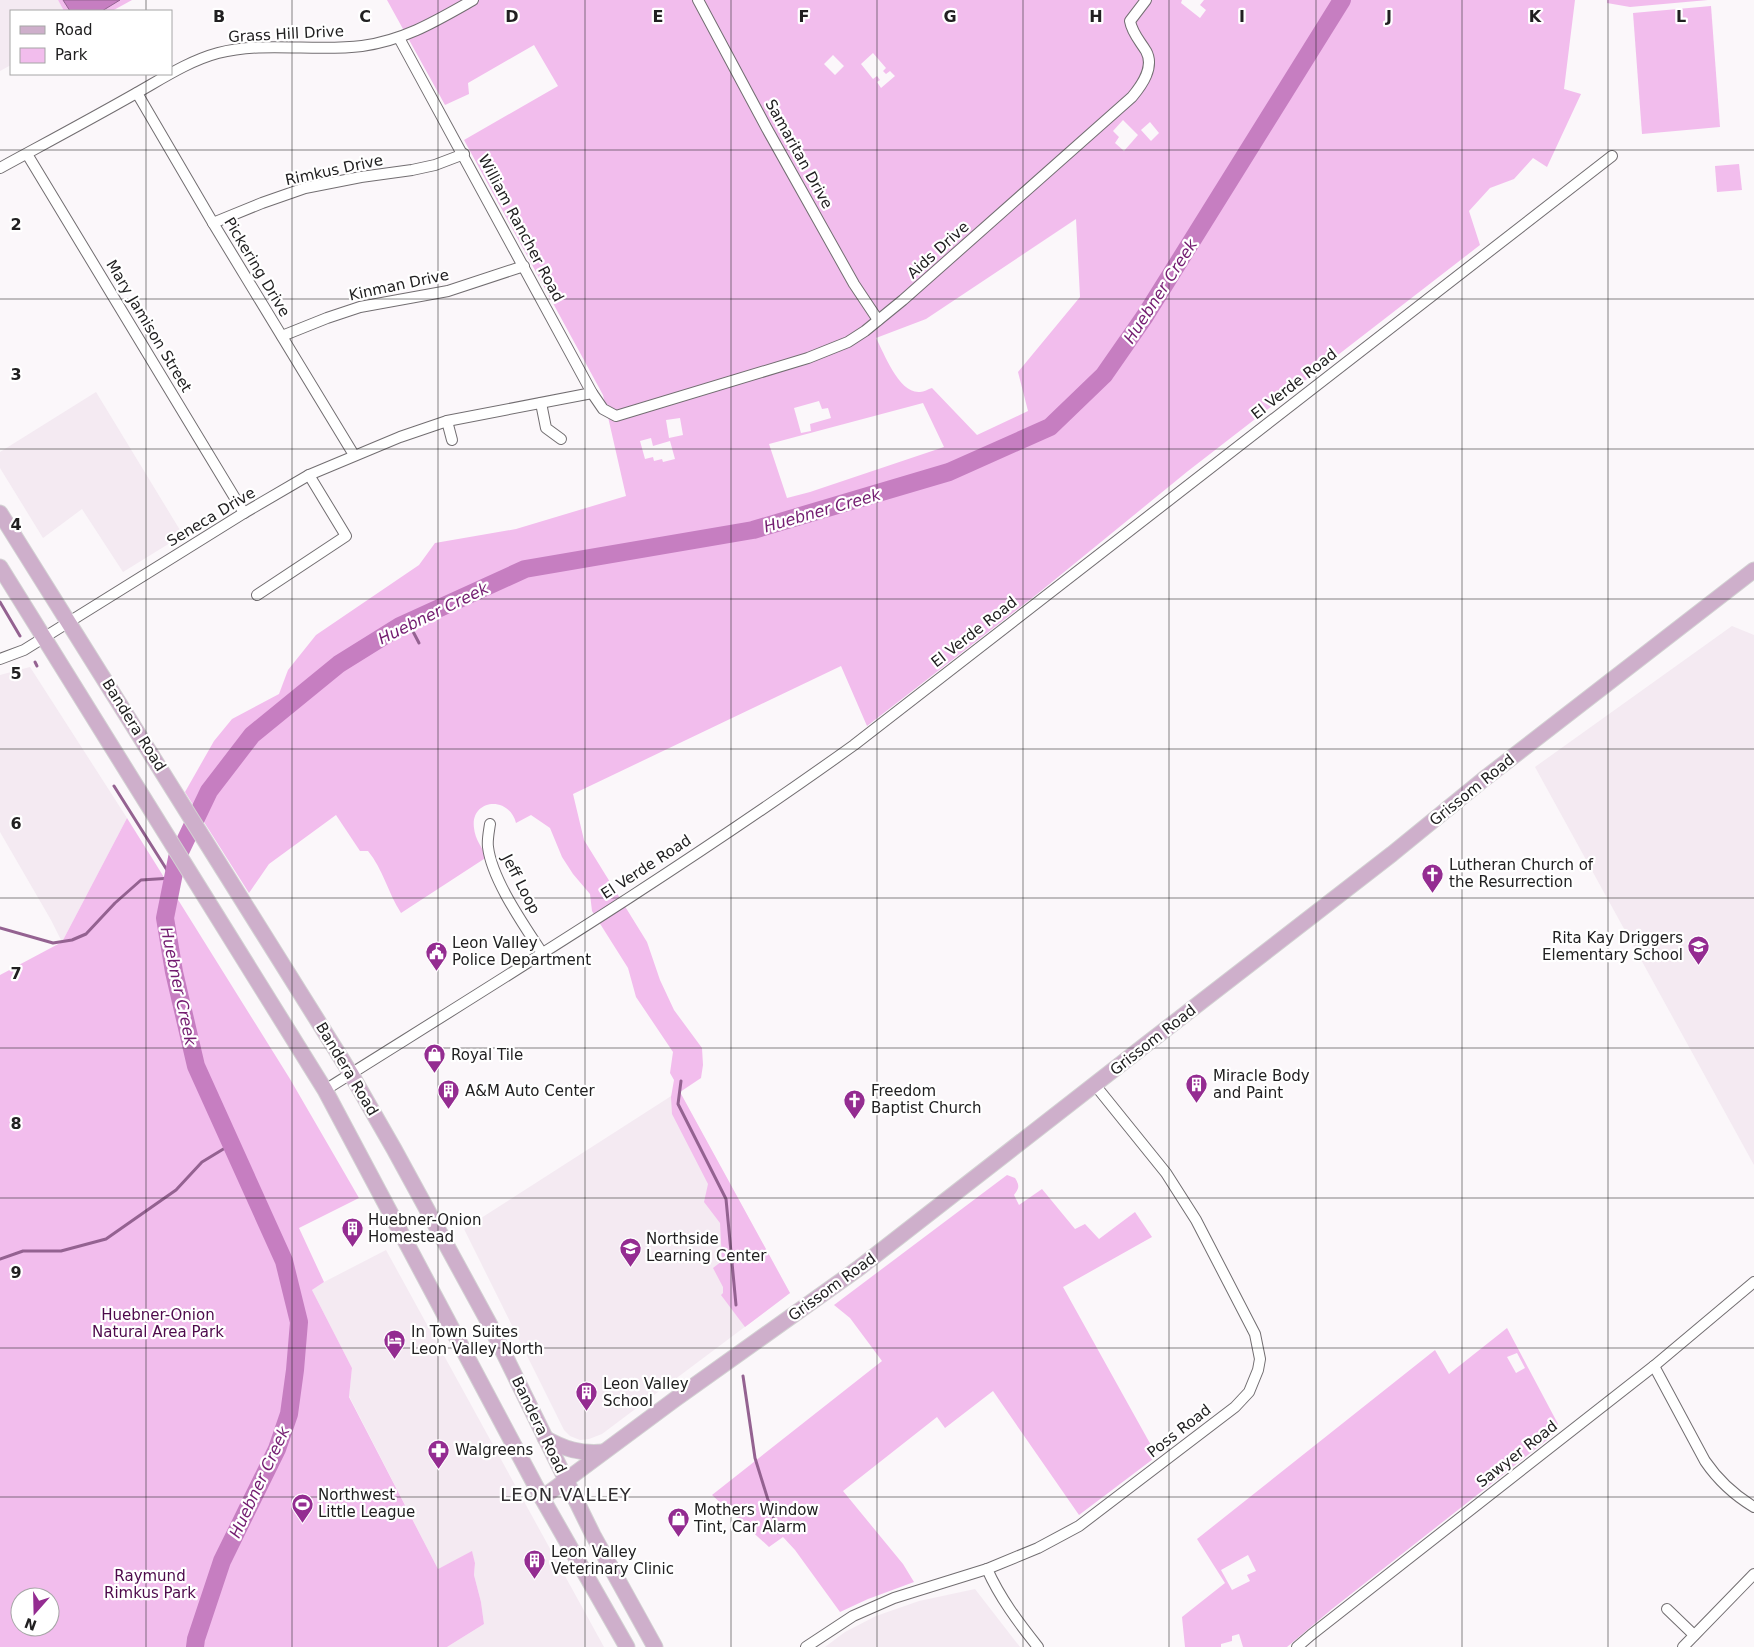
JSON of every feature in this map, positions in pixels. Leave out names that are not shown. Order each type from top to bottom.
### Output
[{"type":"main road","name":"Bandera Road","points":[[0,513],[351,1074],[489,1323],[593,1536],[655,1647]]},
{"type":"main road","name":"Bandera Road","points":[[0,567],[325,1090],[542,1498],[627,1647]]},
{"type":"main road","name":"Grissom Road","points":[[542,1498],[674,1400],[852,1273],[1754,570]]},
{"type":"main road","points":[[545,1438],[574,1451],[591,1453],[605,1451]]},
{"type":"street","name":"Grass Hill Drive","points":[[172,74],[198,60],[232,50],[361,46],[399,38],[415,32],[473,0]]},
{"type":"street","name":"Samaritan Drive","points":[[698,0],[766,127],[850,275],[878,320]]},
{"type":"street","name":"Aids Drive","points":[[628,412],[808,358],[848,342],[878,320],[1132,97],[1143,84],[1147,75],[1148,53],[1132,30],[1130,21],[1146,0]]},
{"type":"street","name":"William Rancher Road","points":[[399,38],[464,154],[592,393],[603,409],[610,414],[616,416],[628,412]]},
{"type":"street","name":"Grass Hill Drive","points":[[0,168],[170,75]]},
{"type":"street","name":"Pickering Drive","points":[[137,93],[354,456]]},
{"type":"street","name":"Mary Jamison Street","points":[[27,154],[244,513]]},
{"type":"street","name":"Rimkus Drive","points":[[213,223],[306,188],[361,177],[412,170],[435,165],[464,154]]},
{"type":"street","name":"El Verde Road","points":[[325,1090],[542,953],[785,795],[854,745],[1612,156]]},
{"type":"street","name":"Kinman Drive","points":[[282,336],[360,307],[448,291],[524,266]]},
{"type":"street","name":"Seneca Drive","points":[[0,659],[24,650],[244,513],[309,475],[447,421],[592,393]]},
{"type":"street","points":[[541,403],[546,428],[560,439]]},
{"type":"street","points":[[447,421],[452,440]]},
{"type":"street","points":[[257,595],[346,536],[309,475]]},
{"type":"street","name":"Jeff Loop","points":[[490,824],[487,845],[490,857],[505,893],[542,953]]},
{"type":"street","name":"Poss Road","points":[[806,1647],[853,1616],[897,1597],[987,1569],[1038,1548],[1079,1526],[1235,1407],[1248,1392],[1258,1370],[1260,1358],[1256,1334],[1196,1220],[1166,1173],[1095,1085]]},
{"type":"street","name":"Sawyer Road","points":[[1298,1647],[1311,1634],[1654,1366],[1754,1282]]},
{"type":"street","points":[[1654,1366],[1709,1467],[1733,1493],[1754,1507]]},
{"type":"street","points":[[987,1569],[1006,1605],[1038,1647]]},
{"type":"street","points":[[1683,1647],[1754,1574]]},
{"type":"street","points":[[1667,1609],[1694,1635]]},
{"type":"shaded area","points":[[0,0],[58,0],[63,10],[10,10],[10,66],[0,71]]},
{"type":"shaded area","points":[[63,0],[120,0],[104,10],[69,10]]},
{"type":"shaded area","points":[[96,392],[183,535],[123,572],[82,509],[43,538],[0,468],[0,452]]},
{"type":"shaded area","name":"Rita Kay Driggers Elementary School","points":[[1732,626],[1754,635],[1754,1165],[1535,767]]},
{"type":"shaded area","points":[[30,667],[127,818],[62,942],[0,832],[0,675]]},
{"type":"shaded area","name":"Northside Learning Center","points":[[679,1091],[790,1293],[602,1434],[580,1440],[570,1436],[564,1430],[464,1229]]},
{"type":"shaded area","points":[[386,1250],[604,1647],[447,1647],[484,1624],[474,1575],[475,1563],[472,1552],[438,1569],[349,1396],[352,1368],[312,1290]]},
{"type":"shaded area","points":[[975,1589],[1020,1647],[825,1647],[845,1632],[876,1616],[919,1601]]},
{"type":"green space","points":[[58,0],[132,0],[114,10],[63,10]]},
{"type":"green space","points":[[387,0],[1182,0],[1181,3],[1200,18],[1206,10],[1200,5],[1204,0],[1575,0],[1564,89],[1581,94],[1547,167],[1533,158],[1514,179],[1490,188],[1469,211],[1480,245],[1188,471],[1036,595],[867,726],[841,666],[573,794],[584,840],[647,942],[660,980],[674,1010],[702,1048],[703,1065],[701,1078],[680,1092],[790,1293],[745,1327],[721,1295],[723,1287],[713,1268],[722,1261],[720,1223],[704,1202],[708,1184],[672,1114],[671,1097],[674,1080],[670,1073],[673,1052],[636,997],[628,968],[592,911],[590,894],[562,857],[550,828],[531,815],[516,823],[512,814],[506,808],[491,804],[484,806],[474,818],[474,828],[477,840],[487,857],[401,913],[373,858],[368,851],[360,851],[336,815],[269,864],[249,893],[185,792],[214,741],[232,719],[279,694],[288,670],[316,635],[419,565],[435,543],[516,529],[626,496],[603,395],[464,140],[558,86],[534,45],[468,83],[469,94],[445,105]],"holes":[[[873,53],[886,68],[883,71],[886,74],[890,71],[895,76],[881,88],[877,82],[880,80],[877,76],[873,79],[861,64]],[[833,55],[844,66],[835,75],[824,64]],[[1123,120],[1138,135],[1124,151],[1115,143],[1119,137],[1113,131]],[[1150,122],[1159,133],[1151,141],[1141,130]],[[1076,219],[1080,297],[1018,372],[1028,411],[977,435],[932,388],[920,392],[912,391],[905,387],[893,371],[876,338],[926,319]],[[819,401],[822,409],[828,408],[831,418],[810,424],[811,431],[801,433],[794,408]],[[923,403],[944,447],[787,498],[769,444]],[[680,418],[683,435],[669,438],[666,420]],[[651,438],[653,446],[670,441],[675,459],[663,462],[662,459],[654,461],[653,457],[645,459],[640,441]]]},
{"type":"green space","points":[[1607,0],[1708,0],[1630,7],[1607,3]]},
{"type":"green space","points":[[1711,6],[1720,127],[1642,134],[1633,13]]},
{"type":"green space","points":[[1739,164],[1742,190],[1717,192],[1715,166]]},
{"type":"green space","name":"Huebner-Onion Natural Area Park","points":[[127,818],[290,1079],[359,1198],[299,1228],[324,1282],[312,1290],[352,1368],[349,1397],[438,1569],[472,1551],[475,1563],[474,1575],[484,1624],[447,1647],[0,1647],[0,975],[62,942]]},
{"type":"green space","points":[[1007,1175],[1015,1178],[1018,1183],[1018,1189],[1014,1195],[1019,1205],[1042,1189],[1075,1229],[1085,1224],[1099,1239],[1135,1212],[1152,1237],[1063,1287],[1157,1456],[1079,1515],[993,1391],[945,1428],[937,1417],[843,1491],[903,1564],[914,1582],[868,1599],[840,1612],[795,1550],[783,1537],[769,1547],[712,1495],[882,1361],[850,1318],[834,1305]]},
{"type":"green space","points":[[1507,1328],[1558,1424],[1552,1436],[1332,1609],[1287,1647],[1243,1647],[1239,1634],[1232,1636],[1232,1641],[1221,1644],[1221,1647],[1185,1647],[1182,1617],[1225,1583],[1197,1539],[1435,1350],[1449,1374]],"holes":[[[1517,1353],[1525,1368],[1516,1373],[1507,1357]],[[1248,1555],[1256,1571],[1247,1575],[1250,1581],[1232,1590],[1221,1570]]]},
{"type":"waterway","name":"Huebner Creek","points":[[195,1647],[222,1561],[277,1449],[289,1414],[299,1322],[284,1261],[196,1066],[174,972],[165,918],[177,858],[209,791],[252,735],[339,664],[400,626],[525,569],[753,530],[949,472],[1050,427],[1104,375],[1145,316],[1342,0]]},
{"type":"waterway","points":[[0,602],[20,636]]},
{"type":"waterway","points":[[408,622],[419,643]]},
{"type":"waterway","points":[[35,662],[37,666]]},
{"type":"waterway","points":[[0,928],[53,943],[72,940],[86,934],[115,903],[141,880],[172,878],[114,786]]},
{"type":"waterway","points":[[681,1081],[678,1104],[726,1199],[736,1305]]},
{"type":"waterway","points":[[0,1259],[23,1251],[61,1251],[106,1239],[176,1190],[202,1162],[230,1145]]},
{"type":"waterway","points":[[743,1376],[755,1458],[778,1532]]},
{"type":"place","name":"Lutheran Church of the Resurrection","points":[[1433,893]]},
{"type":"place","name":"Rita Kay Driggers Elementary School","points":[[1699,966]]},
{"type":"place","name":"Leon Valley Police Department","points":[[436,971]]},
{"type":"place","name":"Royal Tile","points":[[435,1074]]},
{"type":"place","name":"Miracle Body and Paint","points":[[1197,1104]]},
{"type":"place","name":"A&M Auto Center","points":[[449,1110]]},
{"type":"place","name":"Freedom Baptist Church","points":[[855,1119]]},
{"type":"place","name":"Huebner-Onion Homestead","points":[[352,1248]]},
{"type":"place","name":"Northside Learning Center","points":[[630,1267]]},
{"type":"place","name":"In Town Suites Leon Valley North","points":[[395,1360]]},
{"type":"place","name":"Leon Valley School","points":[[587,1412]]},
{"type":"place","name":"Walgreens","points":[[439,1469]]},
{"type":"place","name":"Northwest Little League","points":[[302,1523]]},
{"type":"place","name":"Mothers Window Tint, Car Alarm","points":[[678,1538]]},
{"type":"place","name":"Leon Valley Veterinary Clinic","points":[[535,1580]]},
{"type":"district","name":"LEON VALLEY","points":[[566,1495]]},
{"type":"park label","name":"Raymund Rimkus Park","points":[[150,1584]]}]
